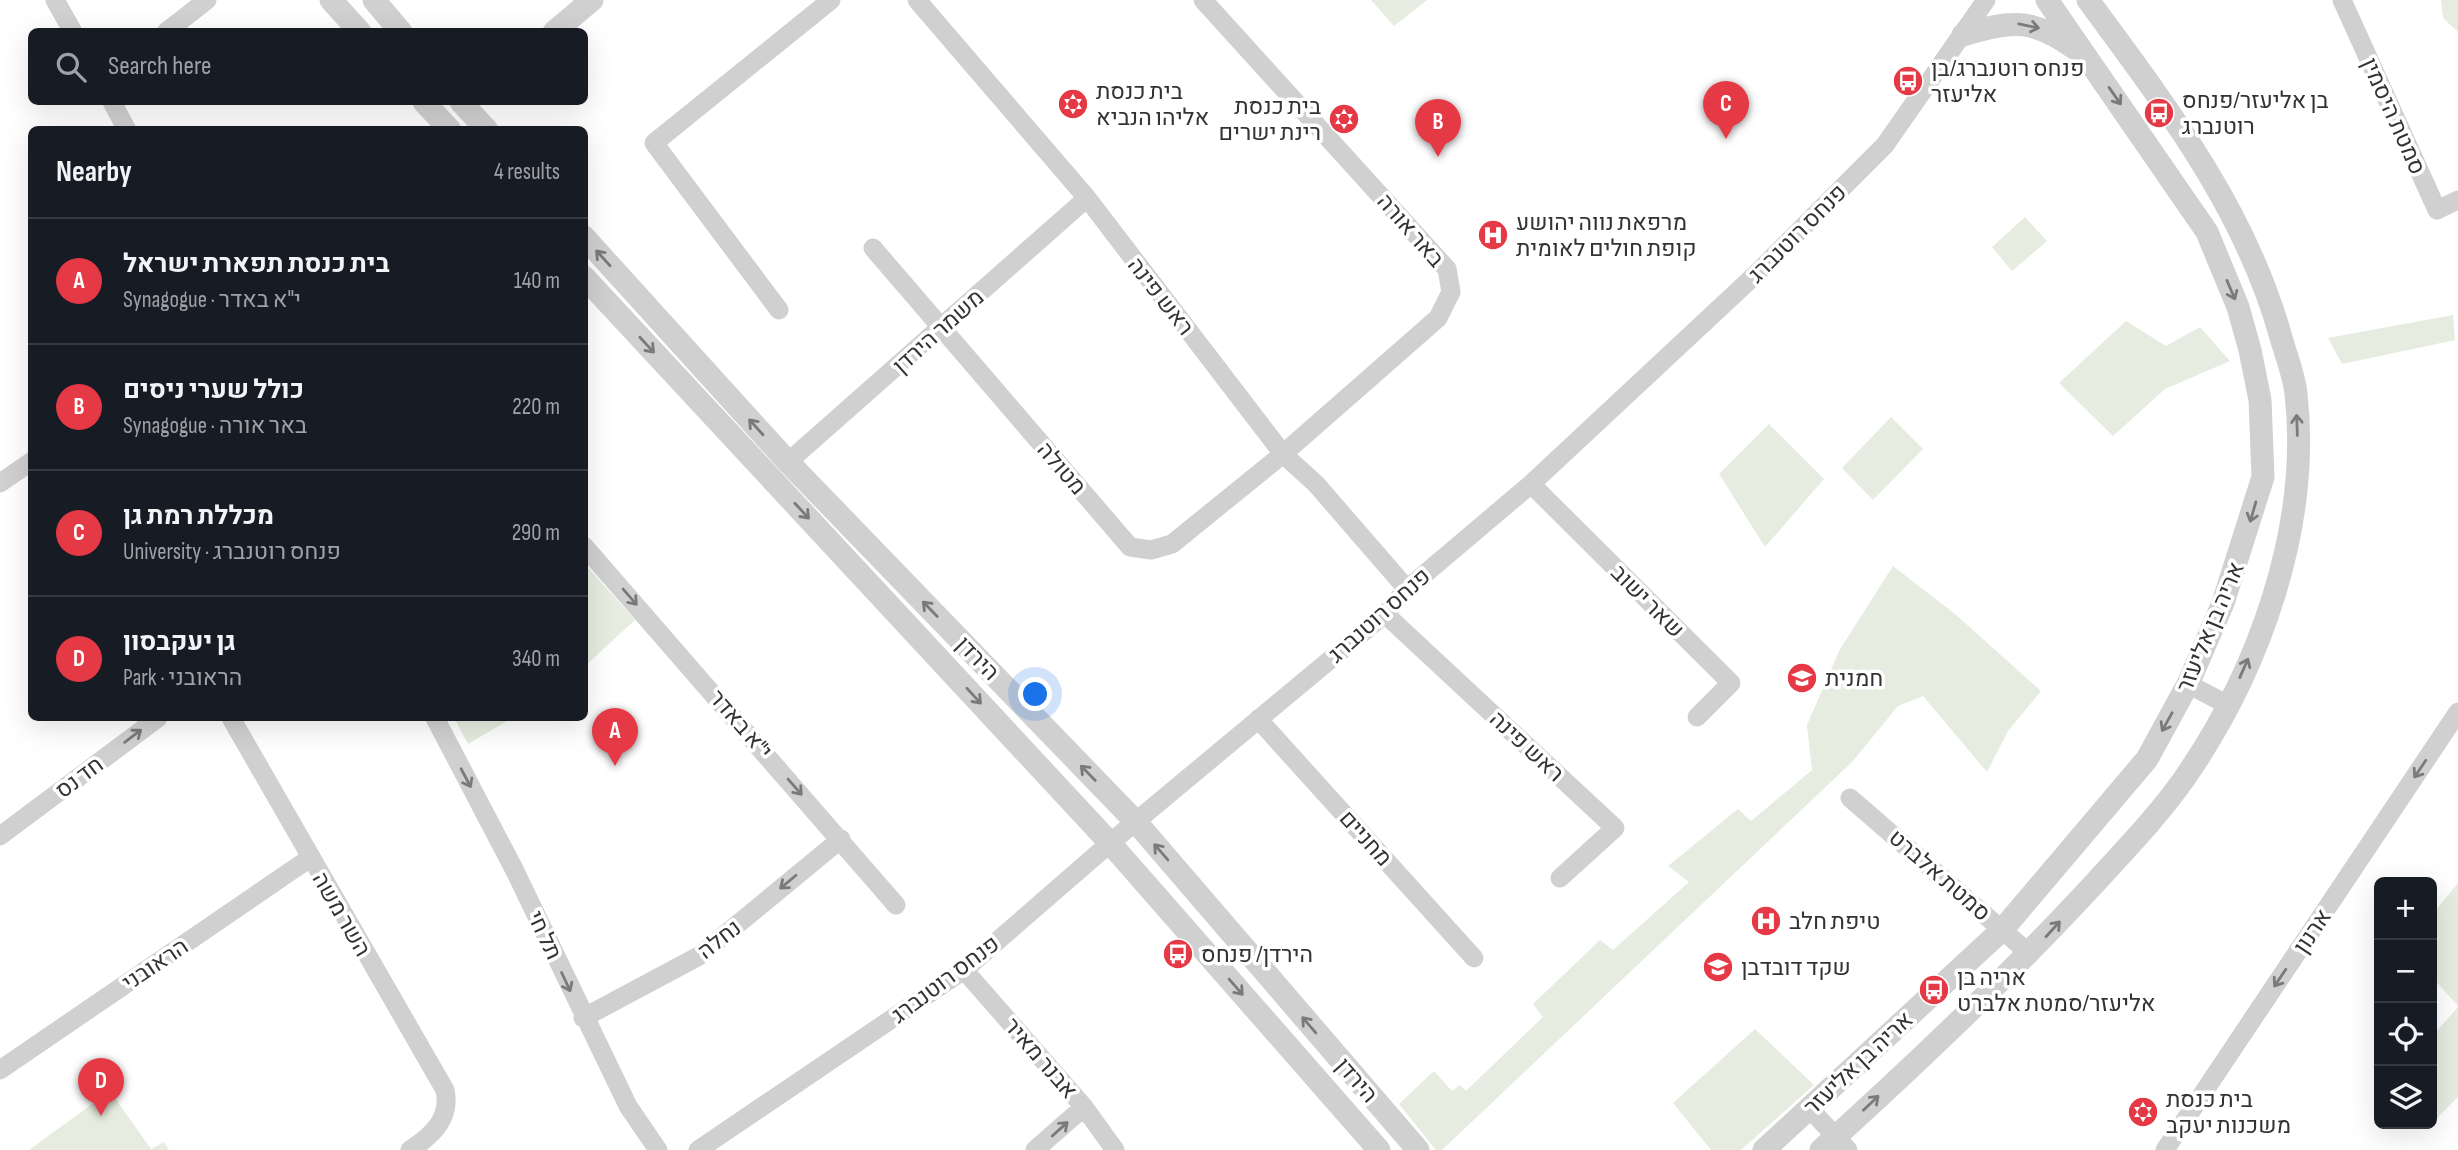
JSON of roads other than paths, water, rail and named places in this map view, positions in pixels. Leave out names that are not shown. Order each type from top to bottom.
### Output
[{"type":"street","points":[[55,0],[71,28]]},
{"type":"street","points":[[171,28],[207,0]]},
{"type":"street","points":[[331,0],[356,28]]},
{"type":"street","points":[[374,0],[398,28]]},
{"type":"street","points":[[559,28],[592,0]]},
{"type":"street","points":[[779,310],[654,143],[831,0]]},
{"type":"street","name":"ראש פינה","points":[[917,0],[1087,198],[1283,454],[1316,485],[1407,589]]},
{"type":"street","name":"באר אורה","points":[[1203,0],[1447,269],[1451,292],[1438,318],[1283,454]]},
{"type":"street","name":"פנחס רוטנברג","points":[[698,1150],[964,970],[1110,843],[1385,614],[1407,589],[1531,484],[1755,275],[1877,153],[1986,0]]},
{"type":"street","name":"אריה בן אליעזר","points":[[1764,1150],[2003,929],[2147,759],[2188,684],[2223,603],[2263,477],[2260,400],[2238,307],[2207,232],[2047,0]]},
{"type":"street","name":"אריה בן אליעזר","points":[[1835,1146],[2029,954],[2183,780],[2228,705],[2266,620],[2287,542],[2299,472],[2296,392],[2271,303],[2236,218],[2190,141],[2088,0]]},
{"type":"street","name":"סמטת היסמין","points":[[2343,0],[2437,211],[2458,200]]},
{"type":"street","points":[[1963,35],[1994,26],[2023,23],[2050,31],[2089,59]]},
{"type":"street","points":[[114,105],[125,126]]},
{"type":"street","points":[[427,105],[446,126]]},
{"type":"street","points":[[448,126],[464,105]]},
{"type":"street","points":[[467,105],[483,126]]},
{"type":"street","name":"משמר הירדן","points":[[788,462],[1087,198]]},
{"type":"street","name":"הירדן","points":[[588,241],[788,462],[1136,822],[1418,1150]]},
{"type":"street","name":"מטולה","points":[[873,248],[1130,547],[1151,550],[1172,544],[1283,454]]},
{"type":"street","name":"הירדן","points":[[588,280],[1110,843],[1378,1150]]},
{"type":"street","points":[[0,483],[28,464]]},
{"type":"street","name":"שאר ישוב","points":[[1531,484],[1731,683],[1697,717]]},
{"type":"street","name":"י\"א באדר","points":[[588,551],[896,905]]},
{"type":"street","name":"ראש פינה","points":[[1385,614],[1615,828],[1560,878]]},
{"type":"street","points":[[2188,684],[2228,705]]},
{"type":"street","name":"ארנון","points":[[2165,1150],[2458,712]]},
{"type":"street","name":"מחניים","points":[[1258,719],[1474,958]]},
{"type":"street","name":"חד נס","points":[[0,835],[154,721]]},
{"type":"street","name":"השר משה","points":[[233,721],[445,1090],[447,1111],[432,1132],[410,1150]]},
{"type":"street","name":"תל חי","points":[[437,721],[515,871],[583,1018],[628,1106],[658,1150]]},
{"type":"street","name":"סמטת אלברט","points":[[1850,798],[2029,954]]},
{"type":"street","name":"נחלה","points":[[583,1018],[699,956],[841,839]]},
{"type":"street","name":"הראובני","points":[[0,1070],[310,858]]},
{"type":"street","name":"אבנר מאיר","points":[[964,970],[1084,1107],[1115,1150]]},
{"type":"street","points":[[1035,1150],[1084,1107]]},
{"type":"street","points":[[1810,1108],[1835,1146]]},
{"type":"place","name":"פנחס רוטנברג/בן אליעזר","points":[[1908,81]]},
{"type":"place","name":"בית כנסת אליהו הנביא","points":[[1073,104]]},
{"type":"place","name":"בן אליעזר/פנחס רוטנברג","points":[[2159,113]]},
{"type":"place","name":"בית כנסת רינת ישרים","points":[[1344,119]]},
{"type":"place","name":"מכללת רמת גן","points":[[1726,139]]},
{"type":"place","name":"כולל שערי ניסים","points":[[1438,157]]},
{"type":"place","name":"מרפאת נווה יהושע קופת חולים לאומית","points":[[1493,235]]},
{"type":"place","name":"חמנית","points":[[1802,678]]},
{"type":"place","name":"בית כנסת תפארת ישראל","points":[[615,766]]},
{"type":"place","name":"טיפת חלב","points":[[1766,921]]},
{"type":"place","name":"הירדן/ פנחס","points":[[1178,954]]},
{"type":"place","name":"שקד דובדבן","points":[[1718,967]]},
{"type":"place","name":"אריה בן אליעזר/סמטת אלברט","points":[[1934,990]]},
{"type":"place","name":"בית כנסת משכנות יעקב","points":[[2143,1112]]},
{"type":"place","name":"גן יעקבסון","points":[[101,1116]]}]
